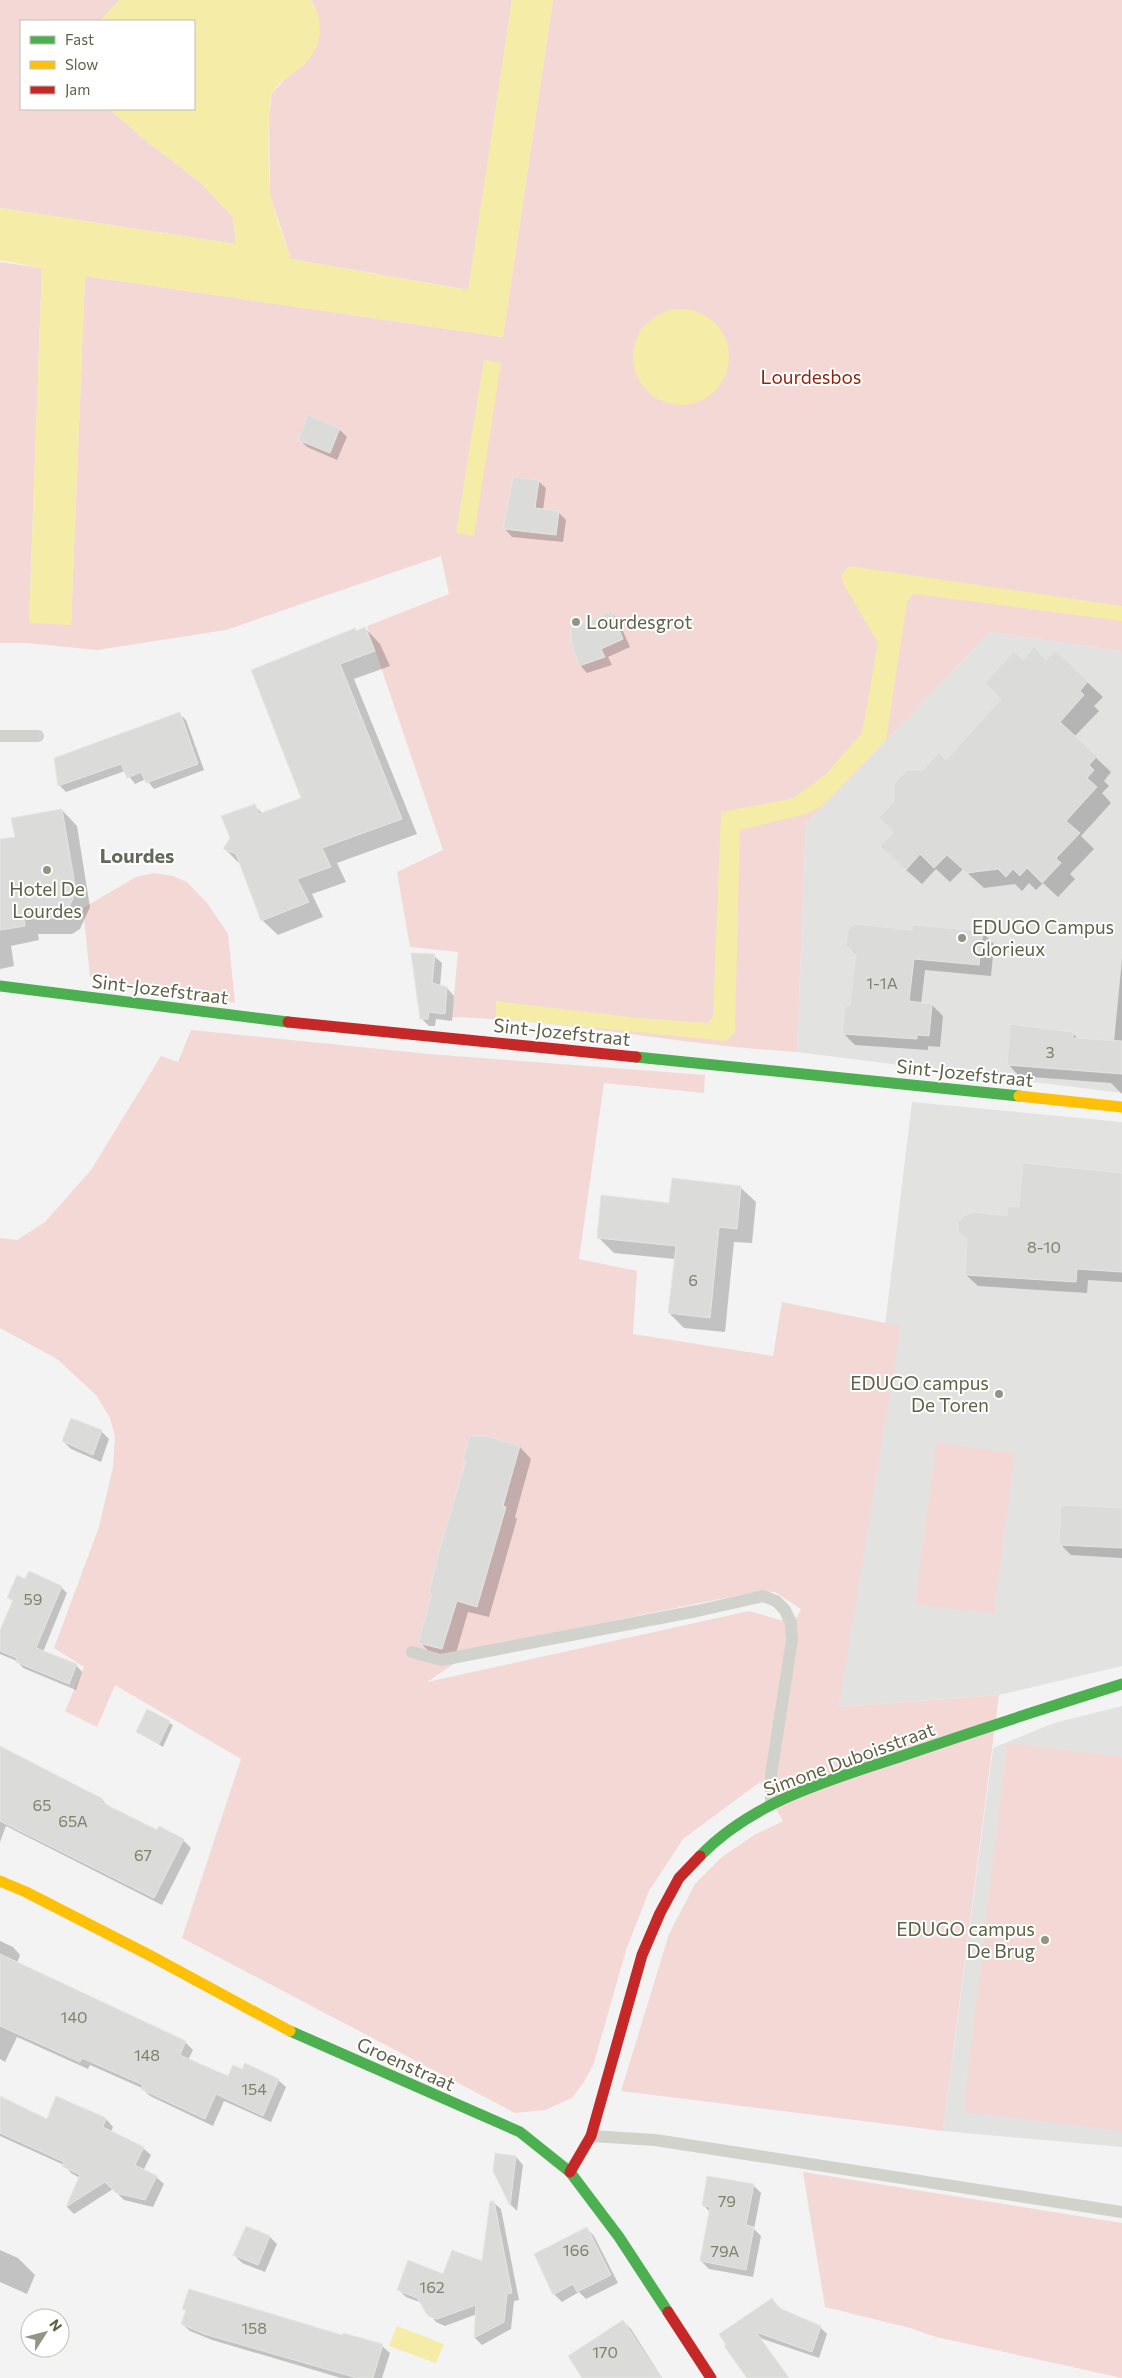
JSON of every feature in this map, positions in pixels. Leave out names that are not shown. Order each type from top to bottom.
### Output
[{"type":"street","name":"Sint-Jozefstraat","points":[[0,986],[244,1017],[1122,1107]]},
{"type":"street","name":"Simone Duboisstraat","points":[[570,2172],[591,2136],[642,1955],[660,1913],[680,1878],[707,1848],[744,1820],[770,1804],[827,1782],[1122,1684]]},
{"type":"street","name":"Groenstraat","points":[[0,1881],[26,1892],[142,1952],[280,2027],[520,2132],[570,2172],[619,2237],[711,2378]]},
{"type":"lane","points":[[0,736],[38,736]]},
{"type":"lane","points":[[412,1652],[441,1660],[688,1613],[763,1596],[776,1601],[785,1610],[791,1623],[792,1640],[771,1775],[770,1804]]},
{"type":"lane","points":[[591,2136],[655,2140],[1122,2212]]},
{"type":"shaded area","points":[[120,0],[310,0],[315,8],[320,25],[318,42],[309,58],[282,81],[272,93],[269,112],[271,197],[291,259],[468,290],[512,0],[553,0],[503,337],[85,276],[71,625],[29,623],[42,268],[0,260],[0,208],[236,244],[233,217],[201,183],[110,110],[195,110],[195,20],[101,20]]},
{"type":"shaded area","points":[[681,309],[699,313],[715,323],[725,339],[729,357],[725,375],[715,391],[699,401],[681,405],[663,401],[647,391],[637,375],[633,357],[637,339],[647,323],[663,313]]},
{"type":"shaded area","points":[[484,360],[501,363],[474,536],[456,533]]},
{"type":"shaded area","points":[[849,566],[1122,606],[1122,621],[914,594],[907,602],[886,740],[822,806],[806,814],[740,830],[735,1032],[726,1041],[496,1018],[496,1001],[639,1018],[707,1023],[713,1017],[721,812],[794,798],[826,774],[862,733],[878,643],[845,587],[841,575]]},
{"type":"shaded area","name":"EDUGO Campus Glorieux","points":[[990,632],[1122,651],[1122,1093],[797,1052],[806,824]]},
{"type":"shaded area","name":"EDUGO campus De Toren","points":[[912,1102],[1122,1122],[1122,1666],[999,1695],[839,1707]]},
{"type":"shaded area","name":"EDUGO campus De Brug","points":[[1122,1706],[1122,2147],[943,2131],[993,1748],[1054,1723]]},
{"type":"shaded area","points":[[397,2326],[444,2344],[436,2363],[389,2346]]},
{"type":"green space","points":[[0,0],[120,0],[101,20],[20,20],[20,110],[110,110],[201,183],[233,217],[236,244],[0,208]]},
{"type":"green space","points":[[310,0],[512,0],[469,290],[291,259],[270,195],[269,115],[272,93],[287,77],[305,64],[314,4]]},
{"type":"green space","name":"Lourdesbos","points":[[553,0],[1122,0],[1122,651],[990,632],[806,824],[797,1052],[754,1049],[539,1023],[452,1017],[458,952],[410,947],[397,872],[443,850],[367,626],[449,594],[441,556],[226,630],[97,650],[27,643],[0,643],[0,262],[42,268],[29,622],[71,625],[85,276],[503,337]]},
{"type":"green space","points":[[153,873],[173,876],[187,882],[208,904],[228,934],[235,1003],[90,977],[83,908],[136,877]]},
{"type":"green space","points":[[191,1030],[429,1054],[705,1075],[704,1093],[604,1083],[579,1259],[637,1271],[633,1334],[773,1356],[782,1302],[901,1326],[839,1707],[999,1695],[943,2131],[621,2091],[669,1934],[695,1884],[722,1857],[754,1835],[783,1821],[760,1782],[683,1839],[649,1891],[626,1950],[594,2063],[584,2082],[572,2098],[545,2110],[515,2113],[182,1938],[241,1759],[115,1685],[97,1727],[65,1711],[84,1667],[54,1648],[99,1527],[113,1467],[115,1437],[110,1418],[96,1395],[57,1359],[0,1328],[0,1238],[17,1240],[45,1222],[91,1170],[161,1056],[178,1062]],"holes":[[[760,1591],[775,1592],[801,1609],[797,1617],[780,1620],[749,1611],[427,1682],[477,1648]]]},
{"type":"green space","points":[[936,1443],[1015,1453],[994,1614],[915,1604]]},
{"type":"green space","name":"EDUGO campus De Brug","points":[[1007,1743],[1122,1757],[1122,2131],[963,2112]]},
{"type":"green space","points":[[803,2172],[1122,2223],[1122,2378],[936,2337],[910,2328],[825,2307]]},
{"type":"building","points":[[308,415],[340,428],[330,453],[298,440]]},
{"type":"building","points":[[513,477],[539,480],[535,508],[559,511],[556,535],[503,529]]},
{"type":"building","points":[[611,611],[623,639],[601,649],[605,657],[579,666],[571,642],[571,628]]},
{"type":"building","points":[[365,627],[375,651],[340,664],[402,819],[322,848],[331,867],[297,879],[309,902],[261,921],[236,854],[223,849],[230,838],[221,816],[255,804],[259,814],[301,798],[251,670],[355,628],[356,631]]},
{"type":"building","points":[[1034,647],[1046,660],[1055,650],[1088,681],[1080,691],[1084,695],[1060,722],[1097,756],[1089,765],[1094,770],[1087,778],[1097,787],[1066,821],[1080,833],[1056,858],[1061,863],[1042,883],[1027,868],[1020,876],[1013,869],[1006,877],[998,869],[967,873],[947,855],[934,868],[920,854],[906,870],[880,846],[894,832],[879,818],[894,801],[894,784],[907,770],[923,770],[939,752],[946,760],[1001,699],[985,683],[1014,651],[1023,660]]},
{"type":"building","points":[[180,712],[198,764],[146,783],[141,772],[127,778],[121,764],[58,786],[54,758]]},
{"type":"building","name":"Hotel De Lourdes","points":[[62,809],[76,891],[68,910],[61,918],[24,919],[25,926],[0,930],[0,839],[15,837],[11,818]]},
{"type":"building","points":[[855,924],[912,930],[912,925],[983,931],[979,965],[914,959],[909,1001],[932,1004],[929,1036],[917,1035],[917,1039],[842,1034],[845,1005],[850,1005],[856,952],[846,946],[848,929]]},
{"type":"building","points":[[411,953],[435,954],[432,983],[447,987],[445,1014],[429,1012],[428,1019],[420,1019]]},
{"type":"building","points":[[1010,1024],[1073,1032],[1073,1038],[1122,1041],[1122,1074],[1007,1065]]},
{"type":"building","points":[[1023,1163],[1122,1173],[1122,1272],[1077,1269],[1076,1282],[965,1275],[967,1239],[959,1233],[958,1223],[963,1216],[975,1212],[1007,1216],[1008,1206],[1019,1207]]},
{"type":"building","points":[[672,1178],[741,1186],[737,1229],[719,1227],[710,1318],[668,1313],[676,1246],[597,1238],[601,1195],[669,1203]]},
{"type":"building","points":[[71,1418],[102,1430],[93,1455],[62,1441]]},
{"type":"building","points":[[470,1436],[486,1436],[520,1446],[503,1506],[506,1507],[477,1607],[457,1601],[442,1649],[418,1643],[432,1594],[429,1594],[438,1555],[466,1460],[463,1459]]},
{"type":"building","points":[[1061,1505],[1122,1508],[1122,1548],[1059,1545]]},
{"type":"building","points":[[29,1571],[62,1586],[36,1648],[77,1664],[69,1684],[16,1662],[17,1658],[0,1651],[0,1630],[13,1600],[7,1598],[17,1575],[25,1579]]},
{"type":"building","points":[[147,1709],[170,1721],[159,1744],[136,1732]]},
{"type":"building","points":[[0,1746],[103,1799],[101,1802],[157,1830],[159,1826],[184,1839],[154,1898],[0,1821]]},
{"type":"building","points":[[0,1954],[186,2041],[180,2055],[228,2076],[233,2065],[242,2069],[245,2063],[279,2079],[263,2116],[216,2094],[205,2119],[141,2089],[143,2085],[82,2058],[80,2062],[0,2026]]},
{"type":"building","points":[[0,2096],[47,2119],[56,2096],[106,2118],[103,2127],[144,2147],[135,2165],[157,2176],[145,2200],[116,2193],[105,2182],[66,2207],[80,2175],[62,2166],[64,2162],[0,2133]]},
{"type":"building","points":[[495,2153],[516,2156],[510,2206],[493,2171]]},
{"type":"building","points":[[707,2176],[754,2184],[746,2225],[754,2227],[746,2270],[700,2261],[710,2207],[702,2206]]},
{"type":"building","points":[[490,2201],[494,2201],[512,2293],[507,2294],[504,2322],[474,2338],[476,2305],[437,2319],[428,2316],[417,2298],[397,2290],[408,2260],[443,2274],[452,2250],[482,2261]]},
{"type":"building","points":[[246,2226],[270,2236],[258,2265],[233,2255]]},
{"type":"building","points":[[587,2227],[611,2275],[577,2292],[573,2284],[553,2295],[534,2254]]},
{"type":"building","points":[[189,2289],[342,2335],[343,2333],[383,2344],[373,2378],[357,2378],[204,2334],[181,2324],[186,2310],[182,2309]]},
{"type":"building","points":[[772,2298],[779,2308],[821,2326],[812,2352],[756,2332],[789,2378],[747,2378],[724,2346],[726,2345],[719,2334]]},
{"type":"building","points":[[623,2320],[661,2378],[582,2378],[568,2356]]},
{"type":"traffic: fast","points":[[0,986],[288,1022]]},
{"type":"traffic: fast","points":[[636,1057],[1019,1096]]},
{"type":"traffic: fast","points":[[700,1856],[744,1820],[769,1806],[821,1783],[1122,1684]]},
{"type":"traffic: fast","points":[[290,2031],[520,2132],[570,2172],[619,2237],[668,2312]]},
{"type":"traffic: slow","points":[[1019,1096],[1122,1107]]},
{"type":"traffic: slow","points":[[0,1881],[26,1892],[151,1956],[290,2031]]},
{"type":"traffic: jam","points":[[288,1022],[636,1057]]},
{"type":"traffic: jam","points":[[570,2172],[591,2136],[642,1955],[660,1913],[679,1878],[700,1856]]},
{"type":"traffic: jam","points":[[668,2312],[711,2378]]},
{"type":"place","name":"Lourdesgrot","points":[[576,622]]},
{"type":"place","name":"Hotel De Lourdes","points":[[47,870]]},
{"type":"place","name":"EDUGO Campus Glorieux","points":[[962,938]]},
{"type":"place","name":"EDUGO campus De Toren","points":[[999,1394]]},
{"type":"place","name":"EDUGO campus De Brug","points":[[1045,1940]]},
{"type":"district","name":"Lourdes","points":[[137,856]]}]
